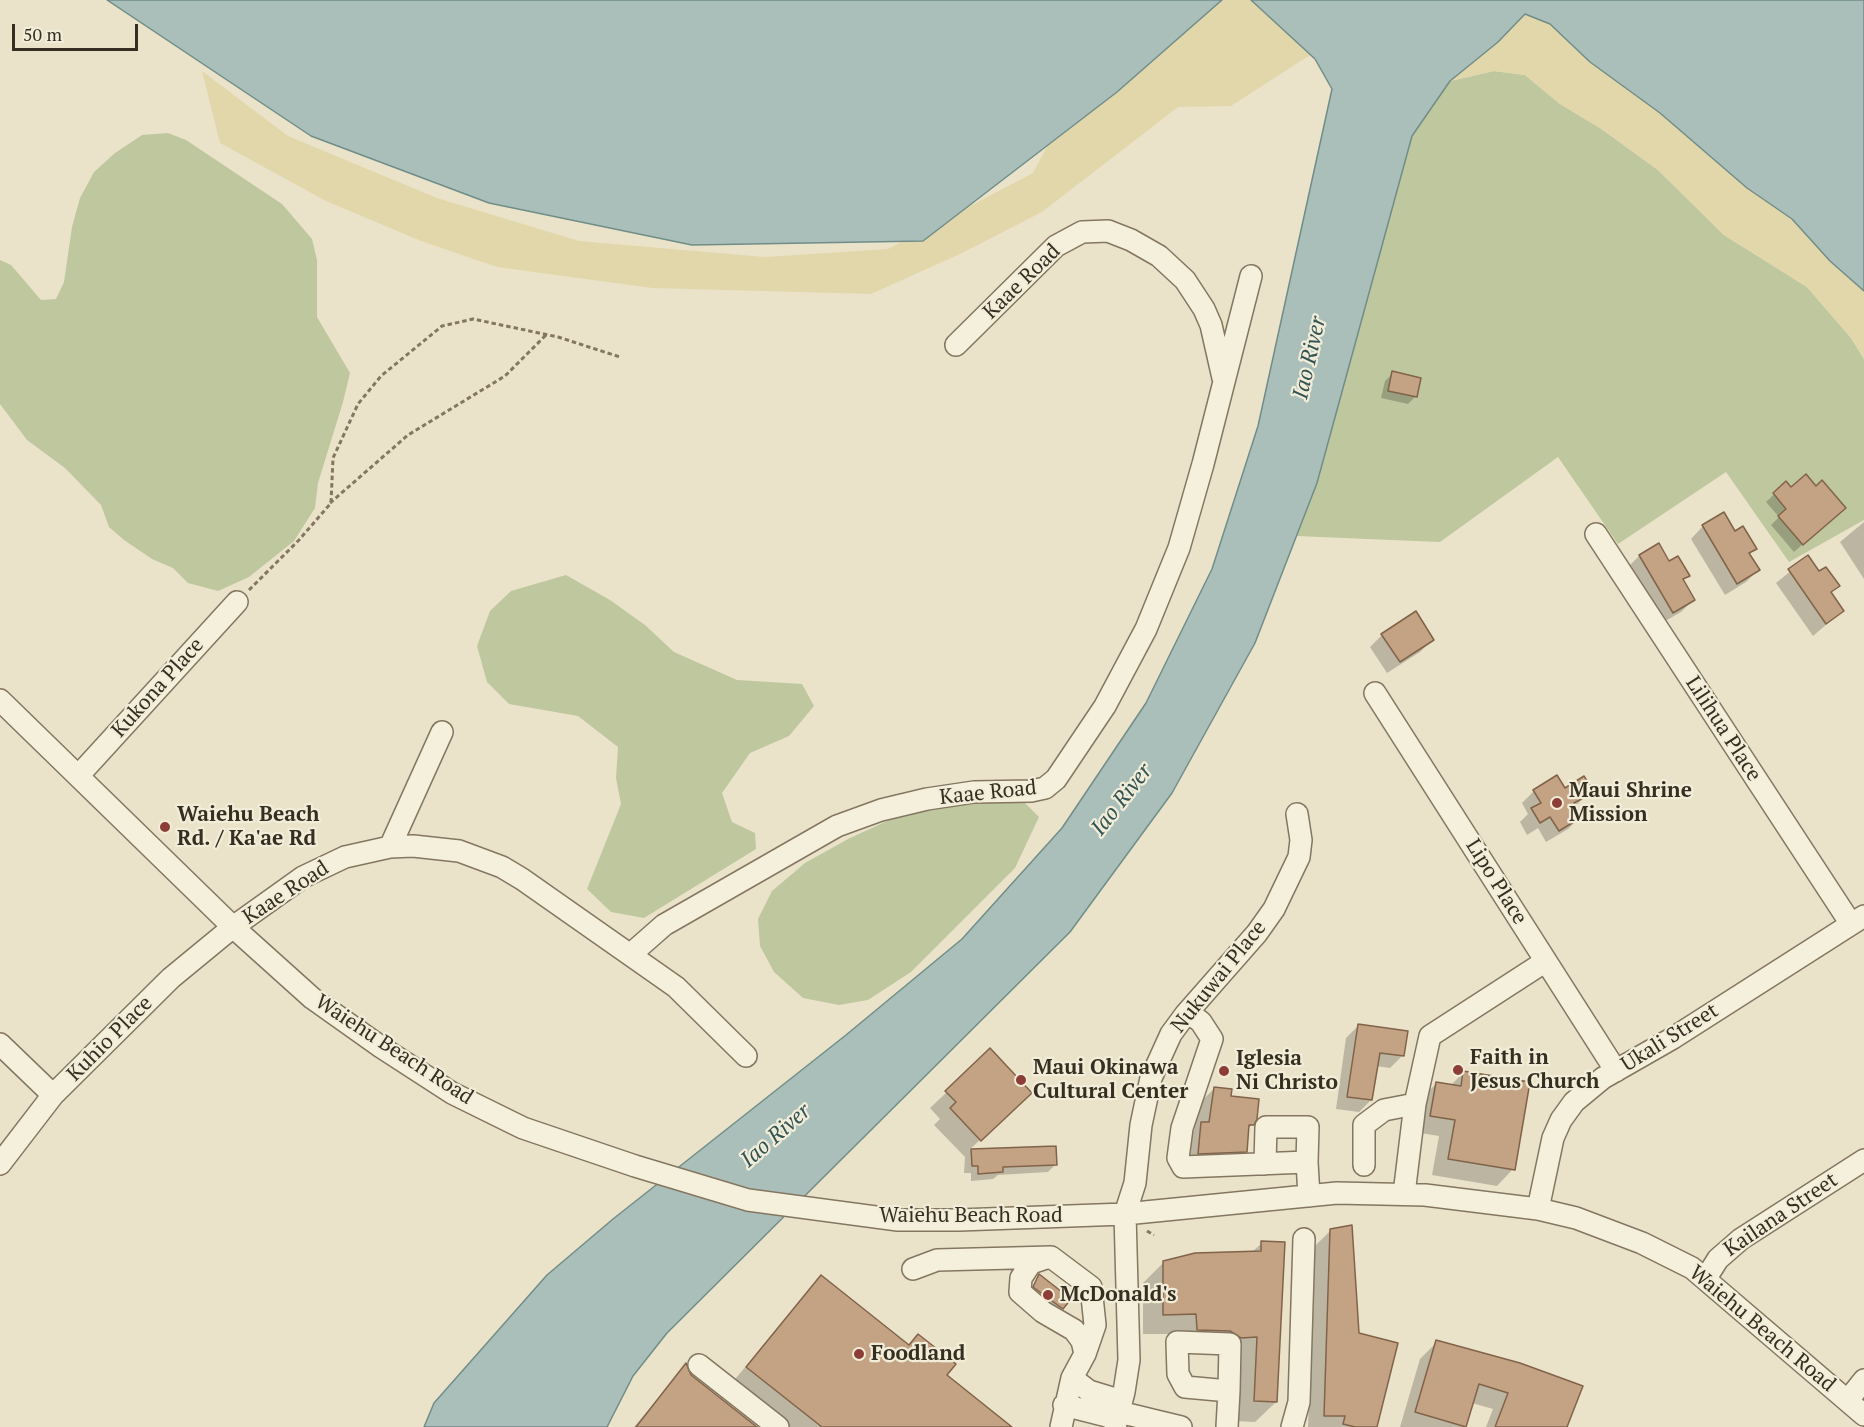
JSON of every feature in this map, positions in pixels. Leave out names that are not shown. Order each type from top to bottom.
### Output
[{"type":"street","name":"Kaae Road","points":[[956,345],[1056,246],[1082,232],[1108,231],[1131,240],[1159,256],[1185,280],[1204,309],[1211,326],[1224,381]]},
{"type":"street","name":"Kaae Road","points":[[631,954],[664,926],[837,826],[881,810],[927,799],[974,792],[1030,791],[1045,788],[1056,779],[1105,706],[1146,629],[1179,548],[1251,276]]},
{"type":"street","name":"Lilihua Place","points":[[1596,534],[1857,920]]},
{"type":"street","name":"Kukona Place","points":[[79,775],[237,602]]},
{"type":"street","name":"Lipo Place","points":[[1376,693],[1616,1071]]},
{"type":"street","name":"Waiehu Beach Road","points":[[0,700],[233,927],[312,998],[381,1047],[452,1093],[523,1128],[635,1166],[748,1200],[818,1211],[908,1220],[1125,1214],[1309,1196],[1404,1194],[1538,1209],[1576,1218],[1642,1243],[1706,1278],[1864,1415]]},
{"type":"street","points":[[390,847],[442,732]]},
{"type":"street","name":"Nukuwai Place","points":[[1117,1420],[1129,1360],[1125,1214],[1135,1183],[1141,1125],[1151,1078],[1171,1034],[1257,933],[1274,909],[1299,857],[1301,840],[1297,814]]},
{"type":"street","name":"Kaae Road","points":[[233,927],[303,877],[323,866],[356,854],[390,847],[413,846],[459,851],[502,867],[631,954],[700,1008],[746,1056]]},
{"type":"street","name":"Ukali Street","points":[[1538,1209],[1553,1138],[1561,1119],[1574,1102],[1616,1071],[1857,920]]},
{"type":"street","name":"Kuhio Place","points":[[0,1164],[53,1095],[171,978],[233,927]]},
{"type":"street","points":[[1404,1194],[1415,1104],[1430,1036],[1546,961]]},
{"type":"street","points":[[1188,1012],[1201,1022],[1212,1039],[1182,1128],[1178,1158],[1183,1167],[1307,1162]]},
{"type":"street","points":[[0,1044],[53,1095]]},
{"type":"street","points":[[1364,1165],[1364,1125],[1384,1110],[1415,1104]]},
{"type":"street","points":[[1265,1164],[1266,1126],[1308,1126],[1309,1196]]},
{"type":"street","name":"Kailana Street","points":[[1706,1278],[1718,1259],[1741,1239],[1864,1160]]},
{"type":"street","points":[[1292,1427],[1299,1402],[1304,1239]]},
{"type":"street","points":[[1051,1257],[1031,1263],[1021,1278],[1020,1292],[1043,1312],[1074,1330],[1082,1341],[1085,1354]]},
{"type":"street","points":[[912,1269],[938,1260],[1051,1257],[1091,1287],[1095,1325],[1085,1354],[1071,1378],[1061,1427]]},
{"type":"street","points":[[699,1365],[778,1427]]},
{"type":"street","points":[[1071,1378],[1089,1391],[1112,1398],[1117,1420]]},
{"type":"street","points":[[1848,1400],[1864,1380]]},
{"type":"street","points":[[1227,1427],[1229,1391]]},
{"type":"street","points":[[1064,1405],[1117,1420],[1181,1427]]},
{"type":"path","points":[[330,503],[333,458],[358,404],[381,376],[411,349],[442,326],[473,320],[546,334],[620,357]]},
{"type":"path","points":[[237,602],[299,540],[330,503],[408,435],[505,376],[546,334]]},
{"type":"path","points":[[1145,1232],[1154,1235]]},
{"type":"green space","points":[[1494,71],[1525,75],[1560,104],[1600,128],[1658,170],[1724,235],[1807,287],[1851,338],[1864,359],[1864,520],[1789,562],[1726,472],[1618,544],[1558,457],[1440,542],[1296,536],[1317,483],[1412,136],[1450,81]]},
{"type":"green space","points":[[168,133],[186,140],[282,204],[312,239],[317,260],[317,317],[350,373],[318,483],[315,508],[294,541],[249,577],[218,591],[188,583],[173,568],[152,559],[124,540],[109,527],[101,505],[65,468],[27,440],[0,404],[0,260],[11,265],[41,300],[56,299],[64,282],[72,227],[80,198],[94,172],[115,153],[142,135]]},
{"type":"green space","points":[[566,575],[610,600],[645,625],[674,652],[737,680],[802,684],[814,706],[789,736],[750,753],[722,793],[732,822],[755,833],[756,849],[644,918],[611,912],[587,889],[621,804],[616,778],[618,747],[578,716],[509,704],[487,682],[477,646],[490,611],[511,591]]},
{"type":"green space","points":[[949,800],[1025,803],[1039,817],[1015,868],[911,972],[868,1000],[839,1005],[803,998],[774,972],[760,946],[758,919],[772,891],[805,863],[848,839],[900,815]]},
{"type":"sand","points":[[1098,0],[1418,0],[1372,34],[1307,57],[1231,106],[1178,107],[1042,212],[960,254],[871,294],[652,288],[497,267],[421,241],[326,201],[220,143],[202,71],[288,136],[437,198],[579,241],[765,257],[888,249],[1033,173],[1080,84]]},
{"type":"sand","points":[[1525,14],[1550,24],[1590,62],[1660,113],[1747,188],[1792,219],[1830,261],[1864,291],[1864,359],[1851,338],[1807,287],[1724,235],[1658,170],[1600,128],[1560,104],[1525,75],[1494,71],[1450,81],[1498,42]]},
{"type":"water","points":[[107,0],[1222,0],[1117,92],[923,241],[692,245],[489,203],[311,136]]},
{"type":"water","name":"Iao River","points":[[1251,0],[1864,0],[1864,291],[1830,261],[1792,219],[1747,188],[1660,113],[1590,62],[1550,24],[1525,14],[1498,42],[1450,81],[1412,136],[1317,483],[1255,643],[1172,793],[1070,932],[667,1333],[633,1376],[607,1427],[424,1427],[434,1403],[547,1275],[613,1219],[846,1035],[962,939],[1062,828],[1146,703],[1212,569],[1258,426],[1332,89],[1315,59]]},
{"type":"building","points":[[1392,371],[1421,378],[1417,397],[1388,391]]},
{"type":"building","points":[[1806,474],[1816,486],[1822,480],[1846,508],[1803,545],[1778,516],[1786,509],[1773,493],[1786,481],[1791,487]]},
{"type":"building","points":[[1724,512],[1735,531],[1743,526],[1757,549],[1749,553],[1760,570],[1737,584],[1702,525]]},
{"type":"building","points":[[1659,543],[1669,561],[1678,556],[1690,576],[1683,579],[1695,600],[1673,613],[1639,555]]},
{"type":"building","points":[[1808,555],[1819,571],[1826,567],[1840,586],[1831,592],[1844,611],[1826,624],[1788,569]]},
{"type":"building","points":[[1416,611],[1434,640],[1400,662],[1381,634]]},
{"type":"building","name":"Maui Shrine Mission","points":[[1557,775],[1565,788],[1584,776],[1594,792],[1574,803],[1582,817],[1559,831],[1550,817],[1540,823],[1531,808],[1541,803],[1533,790]]},
{"type":"building","points":[[1358,1024],[1408,1031],[1404,1056],[1380,1053],[1372,1100],[1347,1097]]},
{"type":"building","points":[[990,1048],[1032,1093],[981,1141],[950,1108],[956,1102],[945,1091]]},
{"type":"building","points":[[1463,1071],[1530,1082],[1515,1170],[1448,1159],[1455,1120],[1430,1116],[1436,1082],[1461,1086]]},
{"type":"building","points":[[1214,1087],[1232,1089],[1231,1096],[1259,1099],[1257,1119],[1254,1125],[1249,1125],[1247,1152],[1198,1154],[1201,1122],[1209,1122]]},
{"type":"building","points":[[1056,1146],[1057,1165],[1003,1167],[1003,1172],[978,1174],[978,1166],[972,1166],[971,1149]]},
{"type":"building","points":[[1352,1225],[1359,1333],[1398,1343],[1377,1427],[1355,1427],[1343,1424],[1345,1416],[1324,1416],[1330,1229]]},
{"type":"building","points":[[1261,1241],[1285,1242],[1277,1402],[1254,1401],[1257,1337],[1241,1338],[1230,1331],[1197,1330],[1196,1314],[1163,1315],[1163,1261],[1195,1253],[1261,1251]]},
{"type":"building","points":[[1039,1274],[1071,1299],[1063,1309],[1033,1287]]},
{"type":"building","points":[[821,1275],[909,1345],[918,1334],[956,1364],[947,1375],[1012,1427],[822,1427],[746,1367]]},
{"type":"building","points":[[1436,1340],[1520,1363],[1583,1386],[1567,1427],[1495,1427],[1508,1393],[1479,1384],[1466,1427],[1415,1412]]},
{"type":"building","points":[[686,1363],[691,1375],[757,1427],[636,1427]]},
{"type":"place","name":"Maui Shrine Mission","points":[[1557,803]]},
{"type":"place","name":"Waiehu Beach Rd. / Ka'ae Rd","points":[[165,827]]},
{"type":"place","name":"Faith in Jesus Church","points":[[1458,1070]]},
{"type":"place","name":"Iglesia Ni Christo","points":[[1224,1071]]},
{"type":"place","name":"Maui Okinawa Cultural Center","points":[[1021,1080]]},
{"type":"place","name":"McDonald's","points":[[1048,1295]]},
{"type":"place","name":"Foodland","points":[[859,1354]]}]
